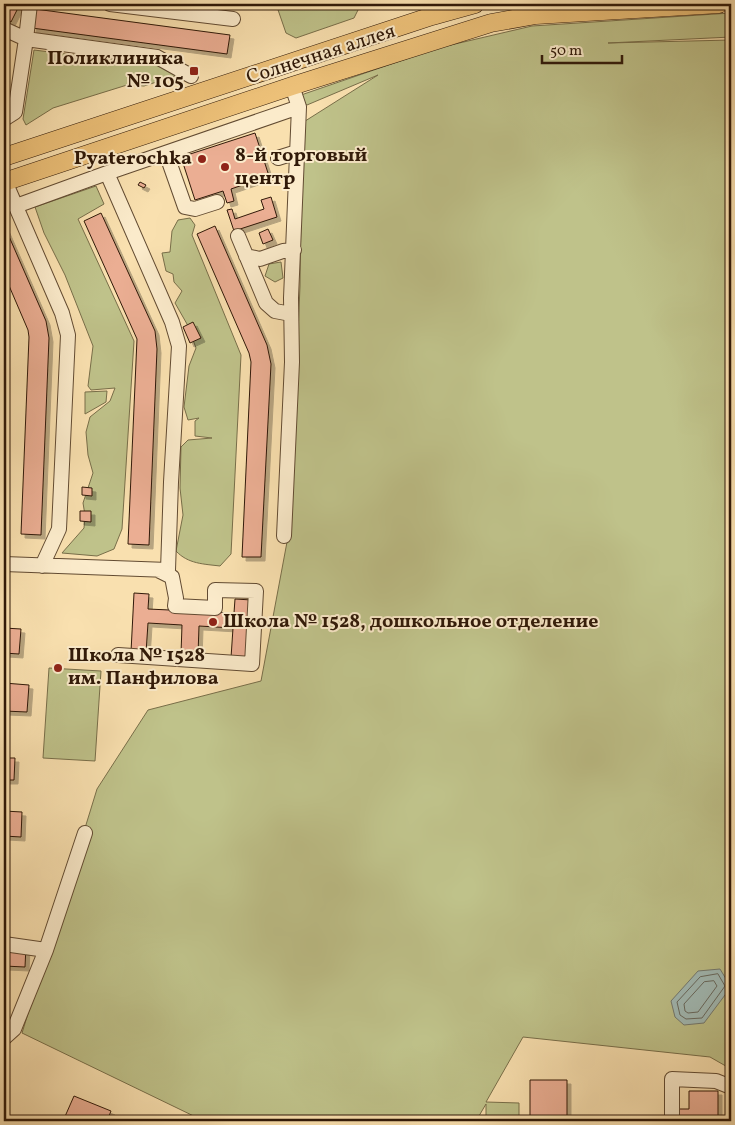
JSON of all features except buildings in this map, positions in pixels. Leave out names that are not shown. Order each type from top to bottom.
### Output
[{"type":"main road","name":"Солнечная аллея","points":[[4,157],[432,16],[475,4]]},
{"type":"main road","name":"Солнечная аллея","points":[[4,181],[491,22],[536,15],[719,4]]},
{"type":"street","points":[[4,119],[15,112],[30,4]]},
{"type":"street","points":[[110,4],[233,19]]},
{"type":"street","points":[[4,29],[26,39],[157,57],[192,76]]},
{"type":"street","points":[[284,536],[292,362],[291,314],[299,107],[292,86]]},
{"type":"street","points":[[16,206],[299,107]]},
{"type":"street","points":[[278,158],[297,152]]},
{"type":"street","points":[[166,153],[185,207],[195,209],[217,202]]},
{"type":"street","points":[[107,173],[172,322],[178,346],[163,570]]},
{"type":"street","points":[[4,181],[62,313],[68,335],[59,528],[42,566]]},
{"type":"street","points":[[238,236],[266,303],[275,311],[291,314]]},
{"type":"street","points":[[246,256],[260,259],[283,251],[294,250]]},
{"type":"street","points":[[4,564],[163,570],[172,577],[176,598],[175,606],[215,608],[215,590],[256,591],[252,664],[118,655]]},
{"type":"street","points":[[4,1038],[14,1029],[46,950],[85,833]]},
{"type":"street","points":[[4,944],[46,950]]},
{"type":"street","points":[[672,1121],[672,1079],[716,1081],[731,1087]]},
{"type":"green space","points":[[276,4],[361,4],[354,18],[296,38],[286,33]]},
{"type":"green space","points":[[731,13],[731,37],[608,43],[731,40],[731,1069],[710,1057],[523,1037],[486,1102],[519,1103],[519,1121],[486,1121],[486,1104],[476,1121],[204,1121],[22,1033],[97,789],[148,710],[261,681],[290,526],[300,286],[302,123],[378,75],[307,105],[297,100],[301,95],[438,48],[532,26]]},
{"type":"green space","points":[[34,50],[194,70],[144,86],[127,85],[53,108],[26,125],[23,119]]},
{"type":"green space","points":[[96,186],[104,204],[78,219],[134,341],[122,529],[114,549],[97,556],[62,553],[84,528],[85,515],[83,503],[93,473],[88,455],[86,432],[90,417],[110,401],[115,388],[91,390],[88,386],[93,346],[65,275],[44,233],[35,207]]},
{"type":"green space","points":[[190,218],[195,225],[192,235],[241,355],[231,554],[220,566],[191,561],[176,551],[183,515],[180,488],[181,447],[188,440],[212,438],[195,436],[195,421],[199,418],[188,420],[184,407],[189,366],[196,348],[187,324],[175,303],[182,291],[174,282],[173,274],[166,271],[162,253],[170,252],[172,231],[178,220]]},
{"type":"green space","points":[[281,262],[283,278],[275,282],[265,276],[269,264]]},
{"type":"green space","points":[[107,391],[106,402],[85,414],[85,392]]},
{"type":"green space","points":[[49,668],[101,671],[95,761],[43,758]]},
{"type":"water","points":[[720,969],[731,987],[704,1023],[684,1025],[675,1017],[671,1001],[698,971]]},
{"type":"place","name":"Поликлиника № 105","points":[[194,71]]},
{"type":"place","name":"Pyaterochka","points":[[202,159]]},
{"type":"place","name":"8-й торговый центр","points":[[225,167]]},
{"type":"place","name":"Школа № 1528, дошкольное отделение","points":[[213,622]]},
{"type":"place","name":"Школа № 1528 им. Панфилова","points":[[58,668]]}]
